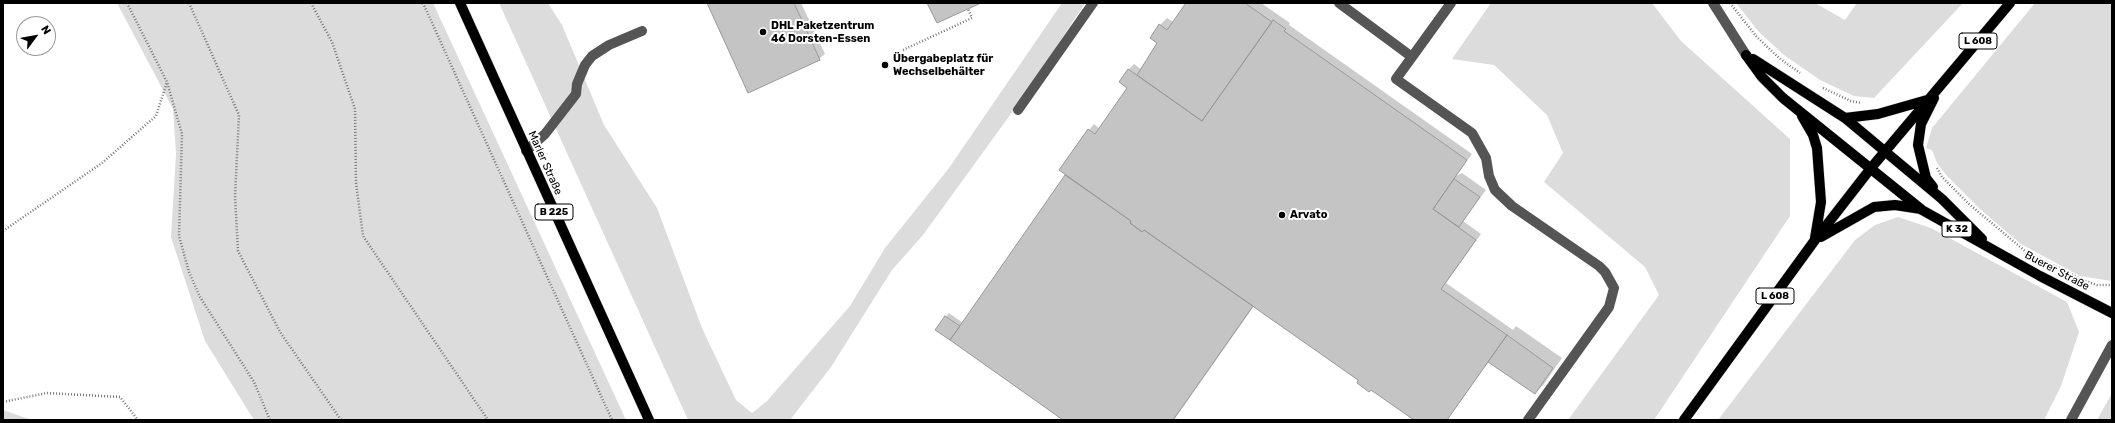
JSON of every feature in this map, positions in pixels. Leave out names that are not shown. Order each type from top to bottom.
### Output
[{"type":"main road","name":"Marler Straße","points":[[460,3],[649,420]]},
{"type":"main road","name":"L 608","points":[[1684,420],[1815,240],[1884,151],[2010,3]]},
{"type":"main road","points":[[1746,55],[1762,77],[1799,111],[1871,168]]},
{"type":"main road","points":[[1746,55],[1845,118],[1942,198]]},
{"type":"main road","points":[[1945,80],[1921,124],[1918,145],[1926,178],[1942,198],[1991,248]]},
{"type":"main road","points":[[1845,118],[1872,115],[1927,100]]},
{"type":"main road","points":[[1799,111],[1813,135],[1817,148],[1821,202],[1815,240]]},
{"type":"main road","name":"K 32","points":[[1871,168],[1922,210],[1991,248]]},
{"type":"main road","points":[[1815,240],[1874,207],[1895,205],[1922,210]]},
{"type":"main road","name":"Buerer Straße","points":[[1991,248],[2112,314]]},
{"type":"street","points":[[1018,110],[1093,3]]},
{"type":"street","points":[[1339,3],[1412,57]]},
{"type":"street","points":[[1451,3],[1396,79],[1472,133],[1484,152],[1489,176],[1495,190],[1512,206],[1598,266],[1605,272],[1614,288],[1609,307],[1528,420]]},
{"type":"street","points":[[1713,3],[1746,55]]},
{"type":"street","points":[[526,150],[545,134],[576,94],[577,84],[585,65],[592,56],[609,45],[642,31]]},
{"type":"street","points":[[2071,420],[2112,345]]},
{"type":"path","points":[[127,3],[167,82],[182,134],[179,236],[189,272],[200,297],[254,382],[270,420]]},
{"type":"path","points":[[189,3],[239,115],[235,196],[238,251],[280,332],[341,420]]},
{"type":"path","points":[[312,3],[332,42],[355,109],[356,182],[363,236],[488,420]]},
{"type":"path","points":[[423,3],[612,420]]},
{"type":"path","points":[[1730,3],[1756,36],[1779,58],[1803,75]]},
{"type":"path","points":[[903,50],[972,18],[968,9]]},
{"type":"path","points":[[3,231],[102,162],[156,116],[167,82]]},
{"type":"path","points":[[1822,88],[1851,101],[1868,103],[1872,115]]},
{"type":"path","points":[[1935,165],[1942,177],[1970,204],[2025,251],[2084,281],[2097,285],[2112,285]]},
{"type":"path","points":[[3,402],[47,393],[120,397],[138,420]]},
{"type":"shaded area","points":[[117,3],[433,3],[626,420],[254,420],[205,341],[171,237],[176,154],[173,109]]},
{"type":"shaded area","points":[[499,3],[548,3],[562,25],[604,125],[657,208],[702,328],[736,400],[752,413],[767,401],[850,306],[885,248],[949,168],[1062,3],[1085,3],[1026,93],[923,235],[892,270],[831,367],[790,420],[688,420]]},
{"type":"shaded area","points":[[1491,3],[1652,3],[1681,41],[1790,139],[1790,216],[1654,420],[1568,420],[1659,295],[1645,267],[1544,182],[1563,153],[1547,115],[1494,65],[1452,59]]},
{"type":"shaded area","points":[[1736,3],[1815,3],[1845,20],[1857,3],[1963,3],[1874,98],[1854,96],[1820,80],[1784,55],[1759,32]]},
{"type":"shaded area","points":[[2035,3],[2112,3],[2111,281],[2080,276],[2021,244],[1981,210],[1947,176],[1937,163],[1932,150],[1926,148],[1932,128]]},
{"type":"shaded area","points":[[1898,217],[1931,228],[2067,302],[2079,332],[2061,386],[2044,420],[1718,420],[1855,240],[1875,225]]},
{"type":"shaded area","points":[[2112,393],[2112,420],[2097,420]]},
{"type":"shaded area","points":[[3,410],[32,420],[3,420]]},
{"type":"building","name":"DHL Paketzentrum 46 Dorsten-Essen","points":[[707,3],[794,3],[820,60],[748,93]]},
{"type":"building","points":[[927,3],[981,3],[937,23]]},
{"type":"building","points":[[1186,3],[1245,3],[1272,22],[1202,121],[1137,75],[1157,43],[1150,38],[1159,24],[1167,30]]},
{"type":"building","name":"Arvato","points":[[1273,20],[1286,29],[1284,31],[1467,160],[1433,209],[1476,240],[1441,289],[1507,335],[1447,420],[1414,420],[1371,390],[1369,392],[1357,383],[1358,380],[1144,230],[1142,232],[1130,223],[1131,221],[1059,170],[1088,129],[1095,134],[1127,88],[1119,82],[1128,69],[1202,121]]},
{"type":"building","points":[[1065,175],[1131,221],[1130,223],[1142,232],[1144,230],[1253,306],[1173,420],[1063,420],[950,340]]},
{"type":"building","points":[[1454,179],[1480,197],[1459,227],[1433,209]]},
{"type":"building","points":[[945,316],[960,326],[950,340],[935,330]]},
{"type":"building","points":[[1507,335],[1553,368],[1535,394],[1488,362]]},
{"type":"place","name":"DHL Paketzentrum 46 Dorsten-Essen","points":[[763,32]]},
{"type":"place","name":"Übergabeplatz für Wechselbehälter","points":[[885,65]]},
{"type":"place","name":"Arvato","points":[[1282,215]]}]
